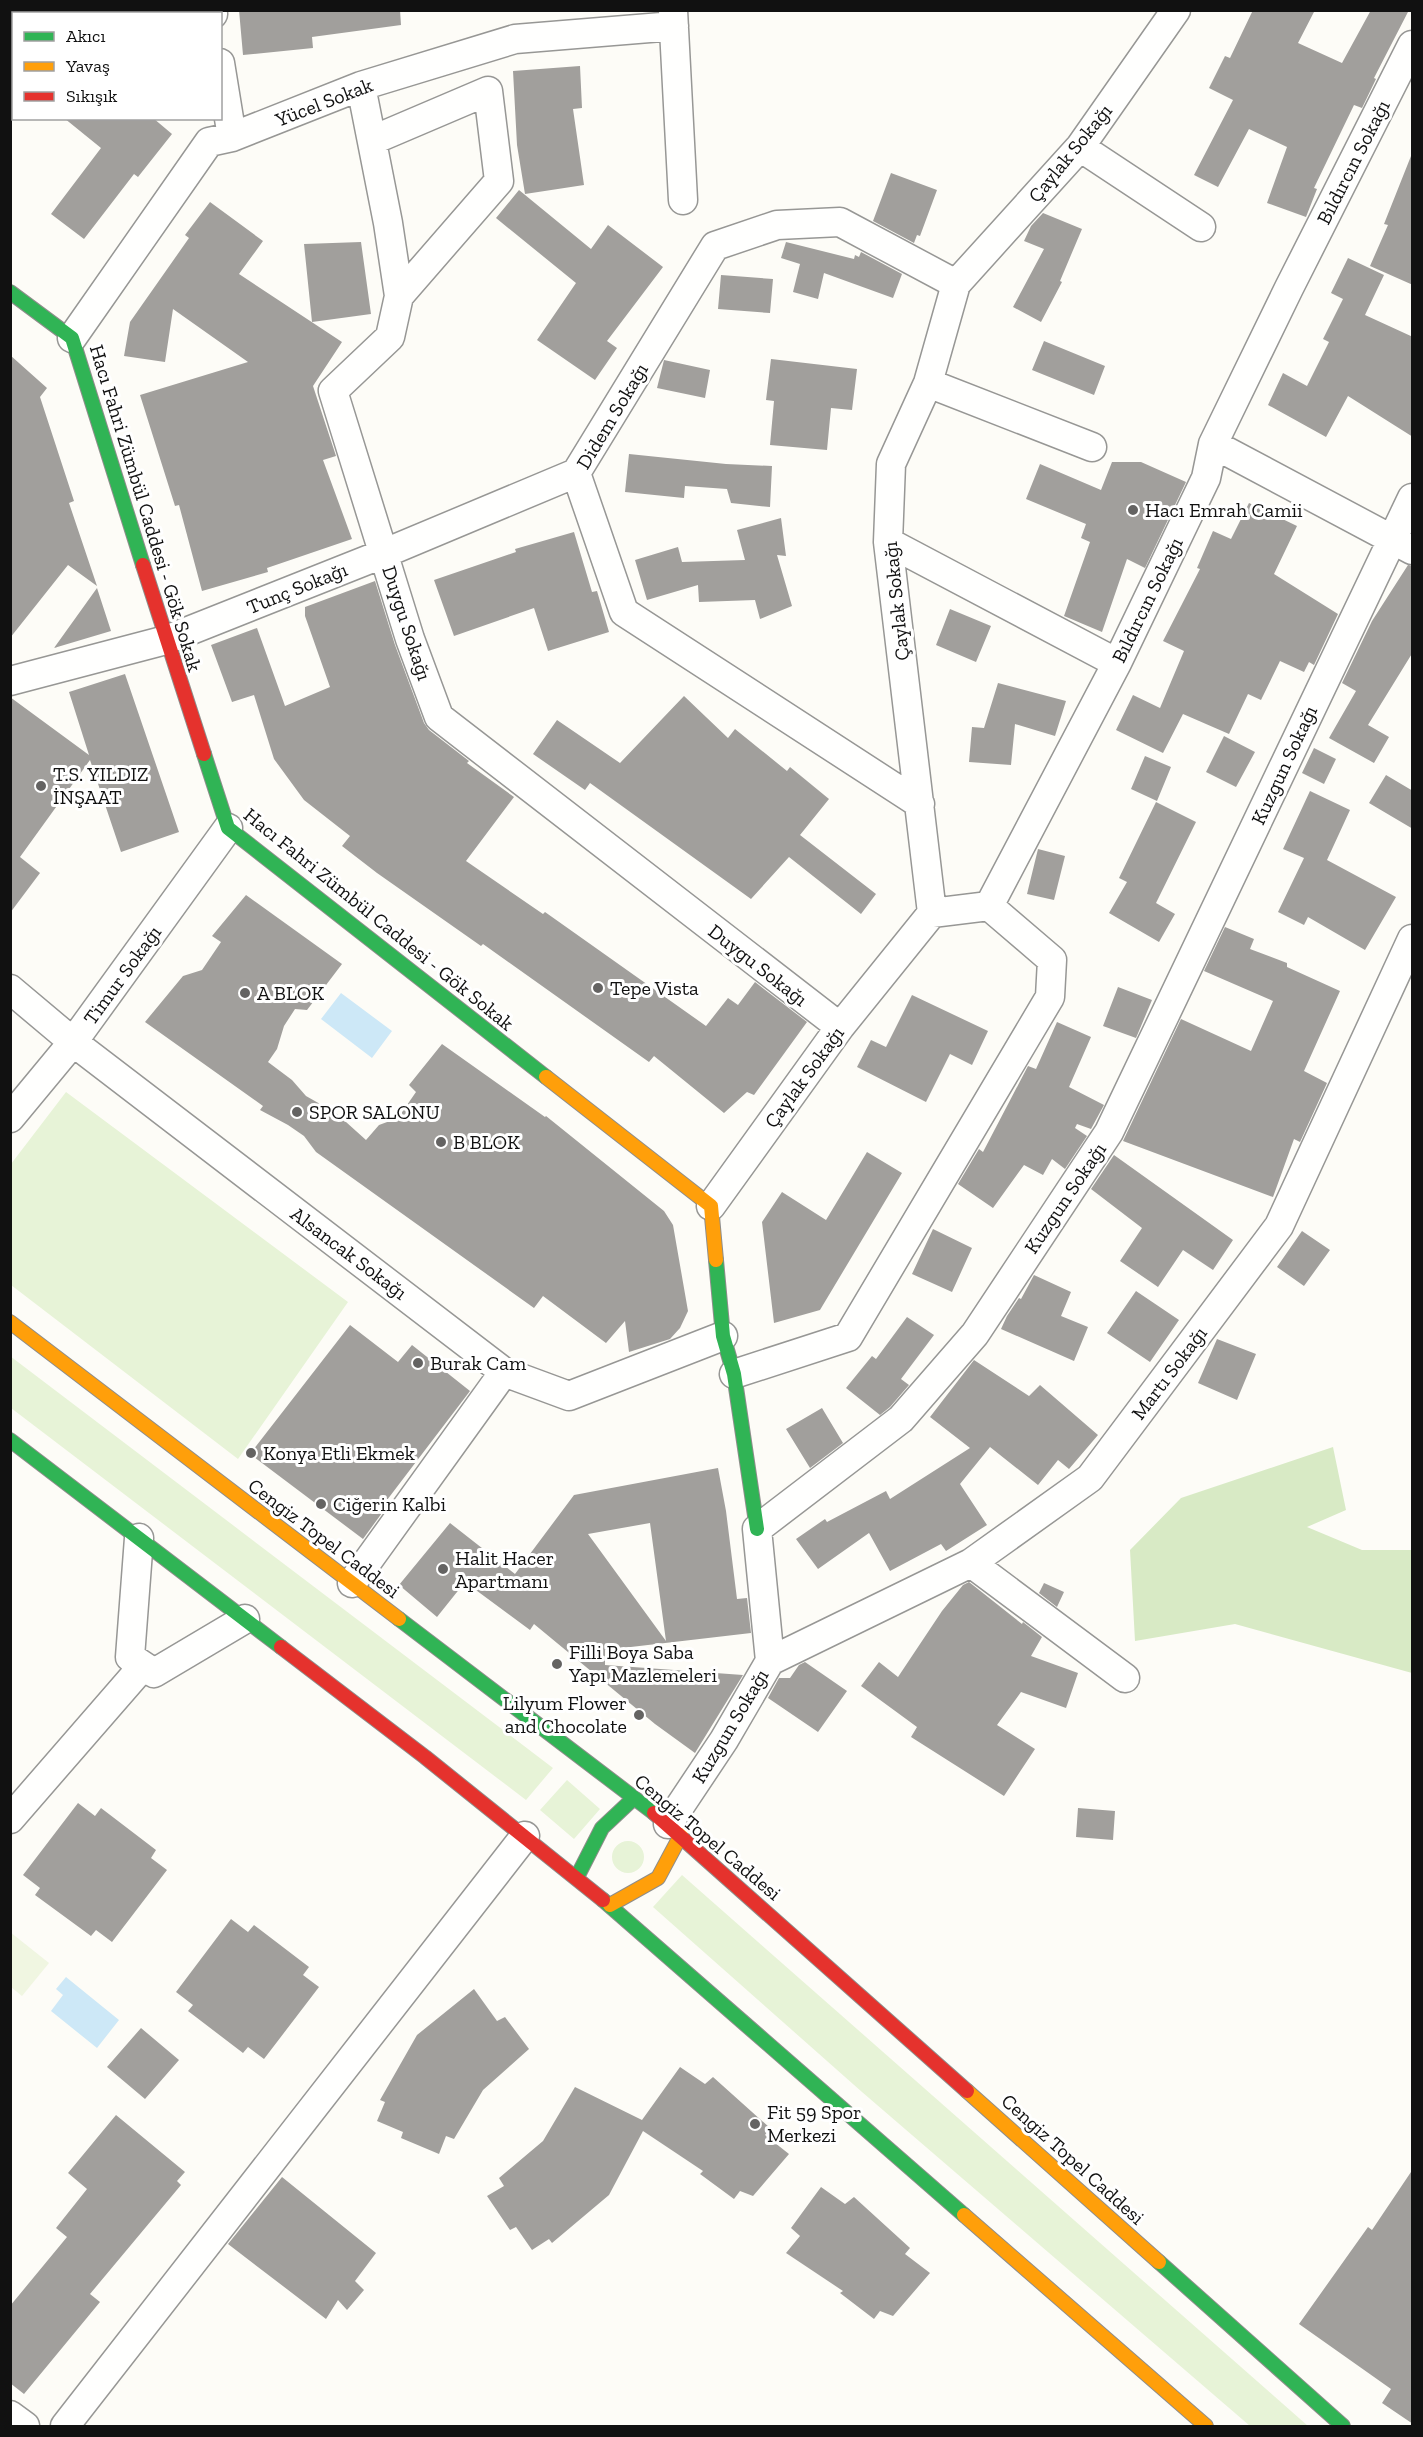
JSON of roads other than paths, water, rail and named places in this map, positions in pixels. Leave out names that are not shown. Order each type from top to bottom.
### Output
[{"type":"main road","name":"Hacı Fahri Zümbül Caddesi - Gök Sokak","points":[[10,292],[72,338],[166,640],[228,828],[711,1206]]},
{"type":"main road","points":[[711,1206],[723,1336],[734,1374],[757,1529]]},
{"type":"main road","name":"Cengiz Topel Caddesi","points":[[10,1322],[674,1830],[1343,2427]]},
{"type":"main road","points":[[10,1440],[577,1877],[1206,2427]]},
{"type":"main road","points":[[577,1877],[602,1828],[634,1798]]},
{"type":"main road","points":[[610,1905],[658,1878],[674,1830]]},
{"type":"main road","points":[[1179,2427],[1194,2417]]},
{"type":"street","name":"Çaylak Sokağı","points":[[711,1206],[840,1027],[932,913],[888,542],[891,464],[928,383],[956,284],[1080,147],[1176,10]]},
{"type":"street","points":[[674,18],[683,200]]},
{"type":"street","name":"Yücel Sokak","points":[[72,338],[209,142],[232,137],[361,86],[515,39],[674,18]]},
{"type":"street","name":"Bıldırcın Sokağı","points":[[989,906],[1117,663],[1206,478],[1213,444],[1289,288],[1413,45]]},
{"type":"street","points":[[222,75],[232,137]]},
{"type":"street","points":[[361,86],[373,140],[399,296]]},
{"type":"street","name":"Duygu Sokağı","points":[[373,140],[488,91],[499,181],[399,296],[390,337],[333,391],[410,639],[439,717],[840,1027]]},
{"type":"street","points":[[1080,147],[1201,227]]},
{"type":"street","name":"Didem Sokağı","points":[[920,804],[624,612],[576,473],[715,246],[777,225],[840,222],[956,284]]},
{"type":"street","points":[[928,383],[1092,447]]},
{"type":"street","points":[[1213,444],[1402,544]]},
{"type":"street","name":"Tunç Sokağı","points":[[10,681],[166,640],[385,553],[576,473]]},
{"type":"street","name":"Kuzgun Sokağı","points":[[674,1830],[770,1661],[757,1529],[901,1419],[975,1334],[1109,1132],[1402,544],[1413,498]]},
{"type":"street","points":[[888,542],[1117,663]]},
{"type":"street","name":"Timur Sokağı","points":[[10,1118],[73,1042],[228,828]]},
{"type":"street","points":[[734,1374],[848,1337],[1050,997],[1052,960],[989,906],[932,913]]},
{"type":"street","name":"Martı Sokağı","points":[[770,1661],[971,1563],[1090,1478],[1279,1226],[1413,939]]},
{"type":"street","name":"Alsancak Sokağı","points":[[10,989],[73,1042],[504,1372],[569,1396],[723,1336]]},
{"type":"street","points":[[352,1583],[504,1372]]},
{"type":"street","points":[[139,1538],[130,1657],[154,1673],[244,1619]]},
{"type":"street","points":[[971,1563],[1125,1678]]},
{"type":"street","points":[[10,1820],[143,1666]]},
{"type":"street","points":[[65,2427],[525,1836]]},
{"type":"street","points":[[10,2415],[26,2427]]},
{"type":"water","points":[[341,993],[392,1031],[372,1058],[321,1019]]},
{"type":"water","points":[[66,1977],[119,2020],[97,2048],[51,2011],[63,1995],[56,1989]]},
{"type":"place","name":"Hacı Emrah Camii","points":[[1133,510]]},
{"type":"place","name":"T.S. YILDIZ İNŞAAT","points":[[41,786]]},
{"type":"place","name":"Tepe Vista","points":[[598,988]]},
{"type":"place","name":"A BLOK","points":[[245,993]]},
{"type":"place","name":"SPOR SALONU","points":[[297,1112]]},
{"type":"place","name":"B BLOK","points":[[441,1142]]},
{"type":"place","name":"Burak Cam","points":[[418,1363]]},
{"type":"place","name":"Konya Etli Ekmek","points":[[251,1453]]},
{"type":"place","name":"Ciğerin Kalbi","points":[[321,1504]]},
{"type":"place","name":"Halit Hacer Apartmanı","points":[[443,1569]]},
{"type":"place","name":"Filli Boya Saba Yapı Mazlemeleri","points":[[557,1664]]},
{"type":"place","name":"Lilyum Flower and Chocolate","points":[[639,1715]]},
{"type":"place","name":"Fit 59 Spor Merkezi","points":[[755,2124]]}]
